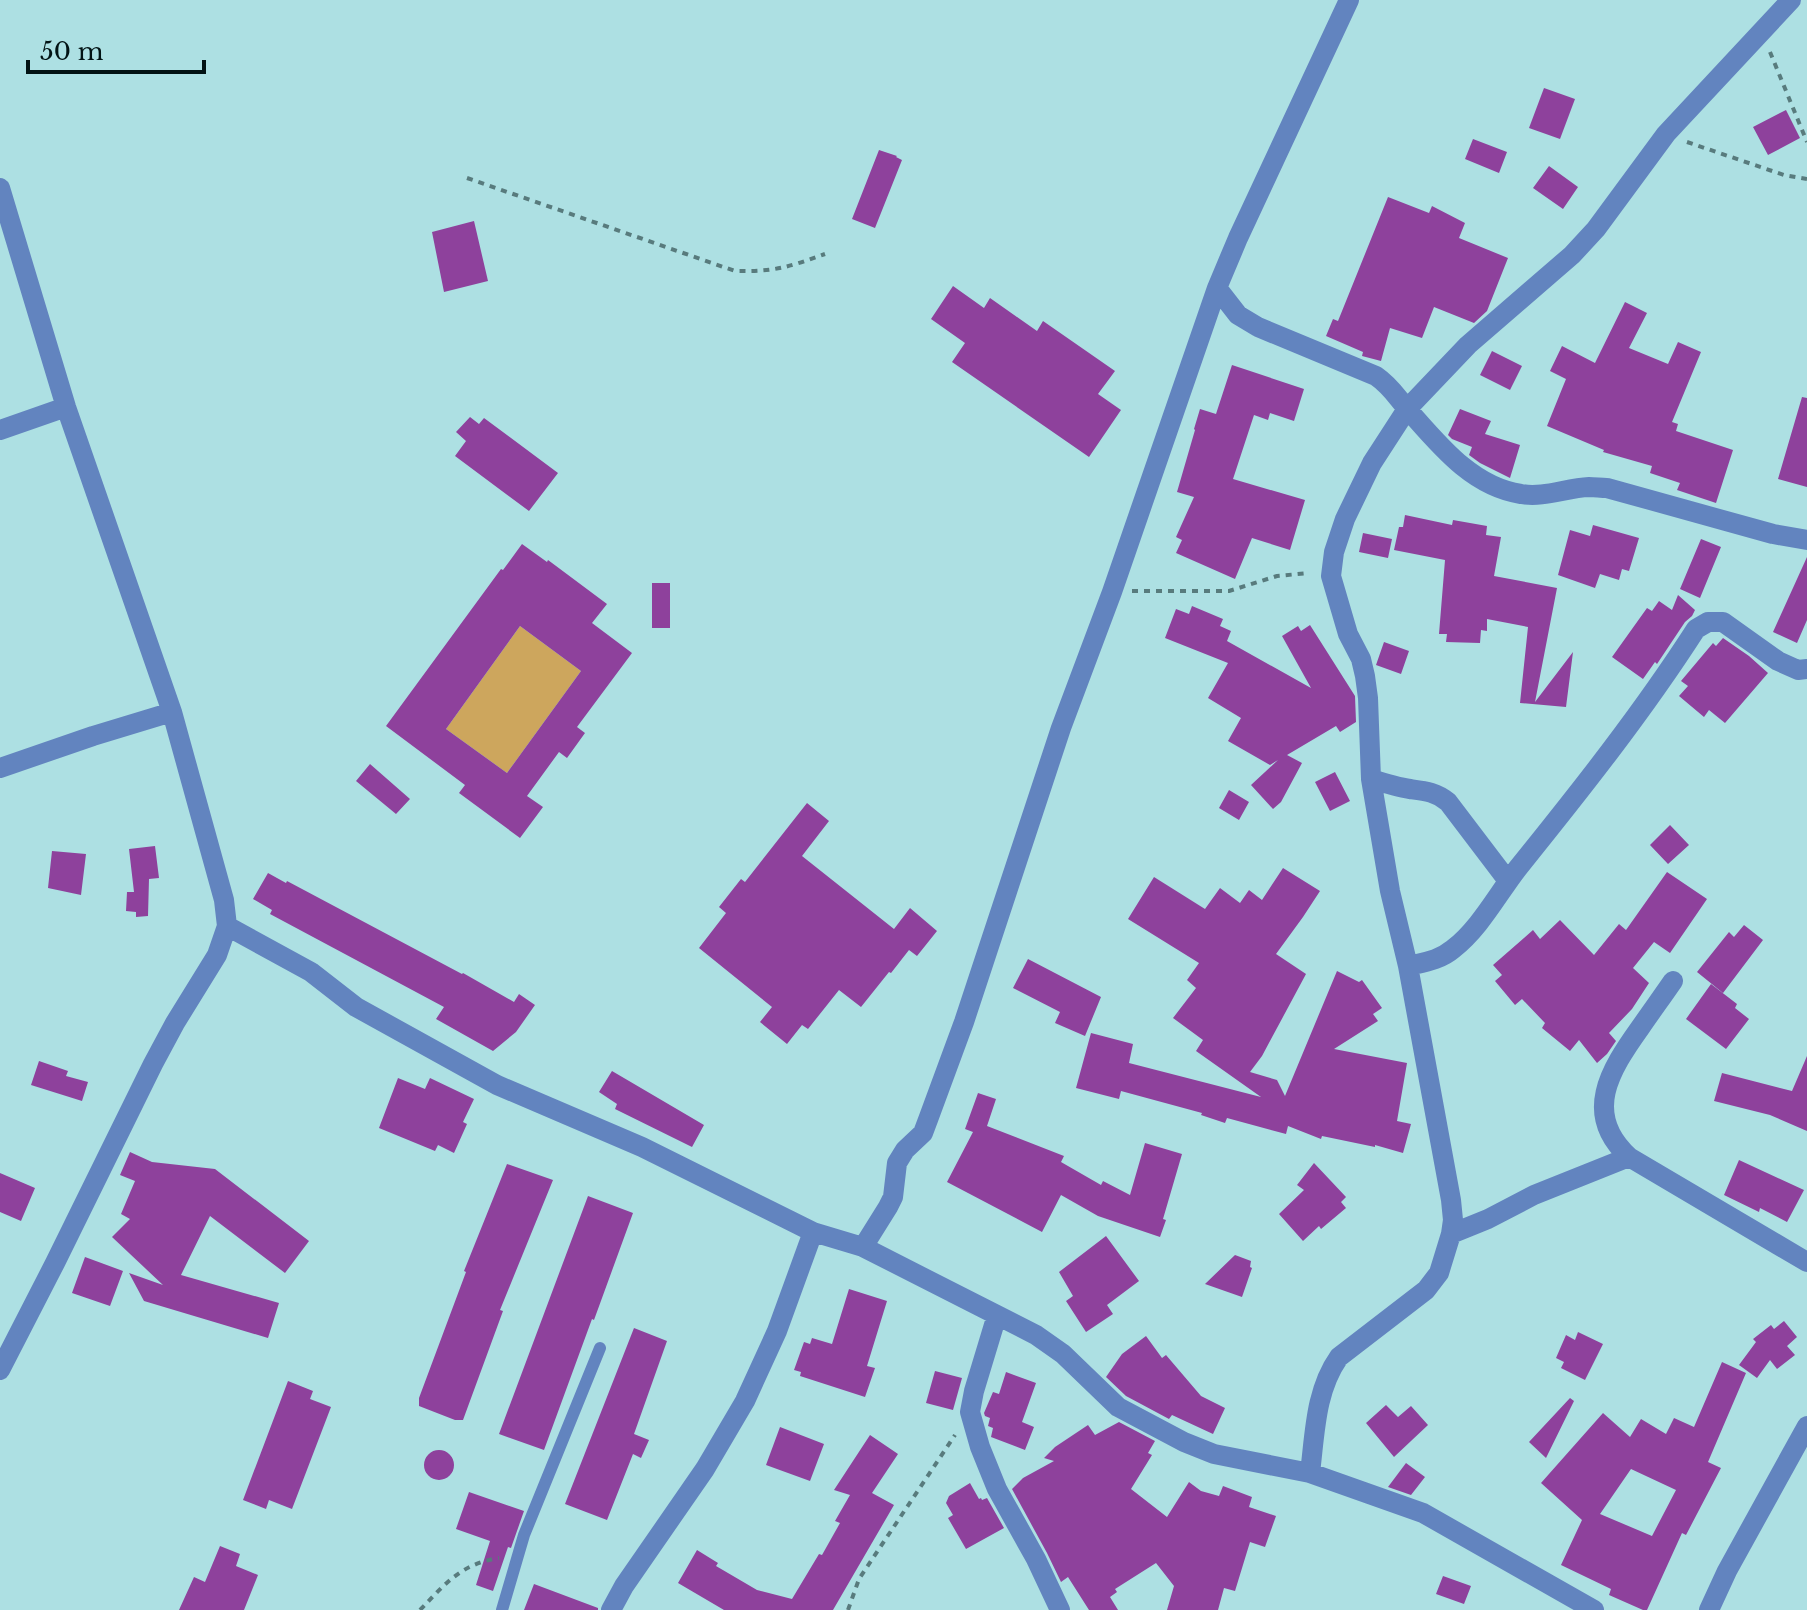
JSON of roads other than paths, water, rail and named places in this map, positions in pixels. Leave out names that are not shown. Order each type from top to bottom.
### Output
[{"type":"street","points":[[863,1247],[893,1197],[897,1163],[905,1150],[923,1133],[926,1125],[964,1022],[1061,728],[1112,592],[1217,288],[1349,0]]},
{"type":"street","points":[[1310,1473],[1319,1405],[1329,1372],[1339,1357],[1426,1290],[1439,1273],[1453,1220],[1371,779],[1365,676],[1361,659],[1348,634],[1331,576],[1334,552],[1345,519],[1372,463],[1407,409],[1486,328],[1572,255],[1596,229],[1666,134],[1791,0]]},
{"type":"street","points":[[0,188],[66,407],[172,712],[224,900],[227,926],[217,955],[153,1064],[1,1367]]},
{"type":"street","points":[[1217,288],[1238,315],[1258,327],[1376,376],[1396,393],[1459,464],[1480,480],[1503,490],[1534,495],[1587,487],[1607,488],[1773,534],[1807,540]]},
{"type":"street","points":[[0,430],[66,407]]},
{"type":"street","points":[[1408,966],[1438,959],[1455,948],[1483,916],[1634,720],[1696,629],[1708,622],[1723,622],[1778,661],[1798,670],[1807,669]]},
{"type":"street","points":[[0,768],[172,712]]},
{"type":"street","points":[[1371,779],[1439,795],[1448,802],[1508,881]]},
{"type":"street","points":[[227,926],[311,972],[356,1007],[497,1085],[642,1147],[813,1232],[863,1247],[1036,1335],[1063,1354],[1118,1407],[1171,1436],[1214,1454],[1310,1473],[1423,1513],[1594,1610]]},
{"type":"street","points":[[1673,981],[1623,1052],[1604,1092],[1605,1119],[1617,1145],[1629,1157],[1807,1262]]},
{"type":"street","points":[[1451,1234],[1534,1195],[1629,1157]]},
{"type":"street","points":[[611,1610],[624,1586],[705,1469],[745,1401],[777,1331],[813,1232]]},
{"type":"street","points":[[997,1315],[970,1412],[997,1489],[1060,1610]]},
{"type":"street","points":[[1709,1610],[1727,1571],[1807,1426]]},
{"type":"lane","points":[[502,1610],[518,1555],[549,1471],[600,1348]]}]
